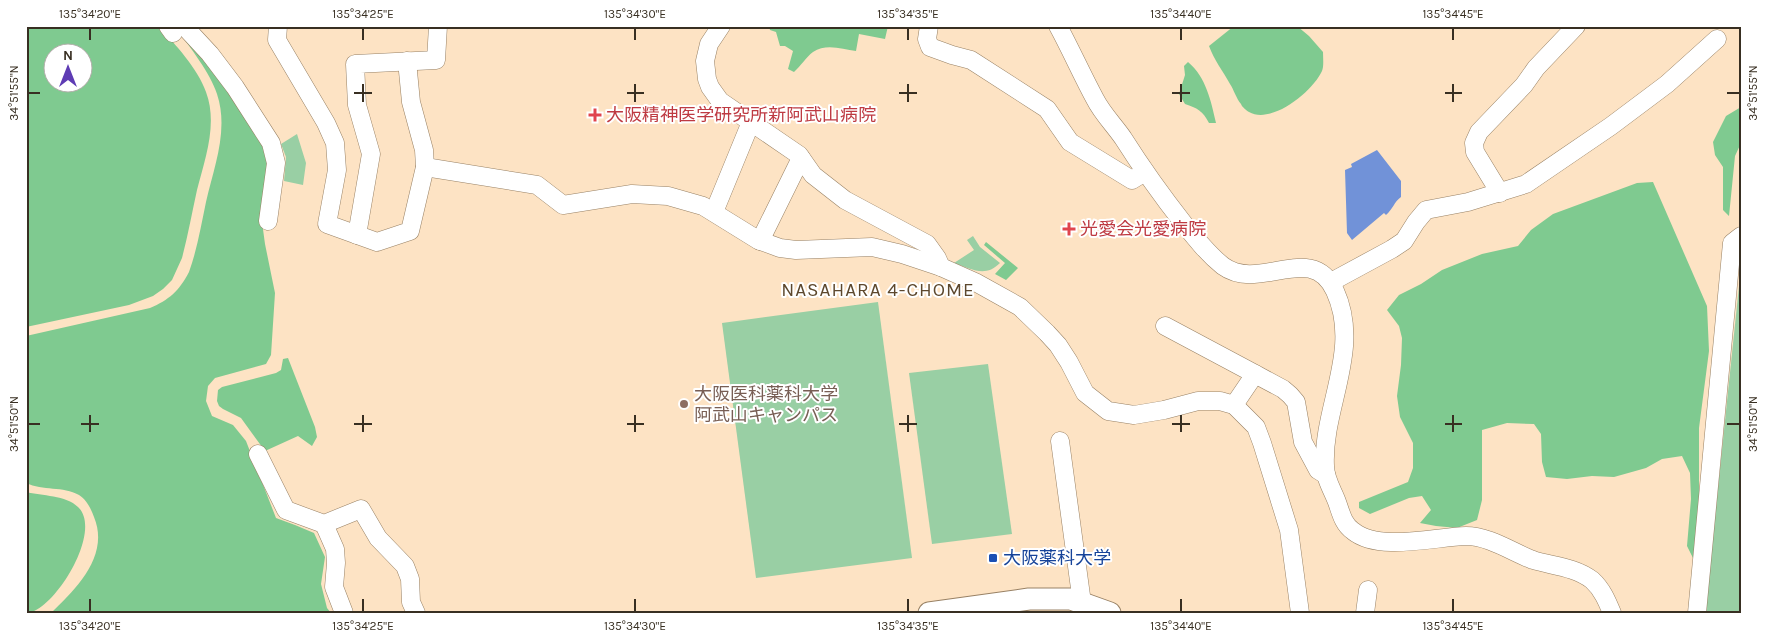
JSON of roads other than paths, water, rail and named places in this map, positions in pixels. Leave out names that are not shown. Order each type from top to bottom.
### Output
[{"type":"street","points":[[278,26],[277,40],[326,123],[335,143],[337,170],[327,224],[377,242],[410,232],[425,167],[424,150],[411,102],[407,61]]},
{"type":"street","points":[[357,235],[371,154],[357,104],[355,64],[436,60],[438,26]]},
{"type":"street","points":[[721,26],[713,36],[704,61],[710,87],[720,101],[774,136],[801,158],[813,174],[844,200],[927,244],[937,258],[941,268]]},
{"type":"street","points":[[929,26],[927,39],[930,47],[970,60],[1047,109],[1070,142],[1132,180],[1146,172]]},
{"type":"street","points":[[1058,26],[1096,102],[1161,195],[1205,250],[1233,272],[1261,275],[1292,268],[1311,268],[1331,282],[1341,305],[1344,328],[1343,358],[1326,444],[1326,475],[1345,524],[1353,532],[1367,539],[1398,541],[1467,536],[1477,537],[1532,559],[1579,572],[1598,586],[1606,608]]},
{"type":"street","points":[[1500,193],[1476,152],[1474,143],[1479,132],[1576,26]]},
{"type":"street","points":[[175,28],[210,54],[235,87],[270,143],[276,163],[268,222]]},
{"type":"street","points":[[1331,282],[1404,241],[1426,210],[1468,202],[1526,184],[1611,126],[1667,84],[1717,39]]},
{"type":"street","points":[[714,212],[751,122]]},
{"type":"street","points":[[760,241],[801,158]]},
{"type":"street","points":[[425,167],[536,185],[563,205],[619,195],[644,193],[680,198],[714,212],[760,241],[773,246],[796,250],[872,247],[902,254],[977,283],[1020,307],[1058,345],[1085,393],[1108,411],[1134,415],[1164,410],[1198,401],[1220,401],[1234,405],[1256,427],[1262,442],[1289,530],[1300,613]]},
{"type":"street","points":[[1697,613],[1732,243],[1741,236]]},
{"type":"street","points":[[1165,326],[1282,389],[1296,402],[1303,442],[1318,470],[1326,475]]},
{"type":"street","points":[[1234,405],[1255,374]]},
{"type":"street","points":[[1060,441],[1082,602]]},
{"type":"street","points":[[258,454],[286,510],[324,524],[361,509],[378,538],[405,566],[410,580],[411,602],[416,613]]},
{"type":"street","points":[[324,524],[334,549],[336,562],[334,587],[344,613]]},
{"type":"street","points":[[1365,613],[1368,590]]},
{"type":"street","points":[[929,613],[1029,606],[1071,600],[1082,602],[1110,613]]},
{"type":"water","points":[[1377,150],[1401,181],[1401,197],[1386,215],[1384,213],[1352,240],[1347,233],[1345,170],[1352,167],[1351,164]]},
{"type":"place","name":"大阪精神医学研究所新阿武山病院","points":[[595,115]]},
{"type":"place","name":"光愛会光愛病院","points":[[1069,229]]},
{"type":"place","name":"大阪医科薬科大学 阿武山キャンパス","points":[[684,404]]},
{"type":"place","name":"大阪薬科大学","points":[[993,558]]},
{"type":"district","name":"NASAHARA 4-CHOME","points":[[878,290]]}]
